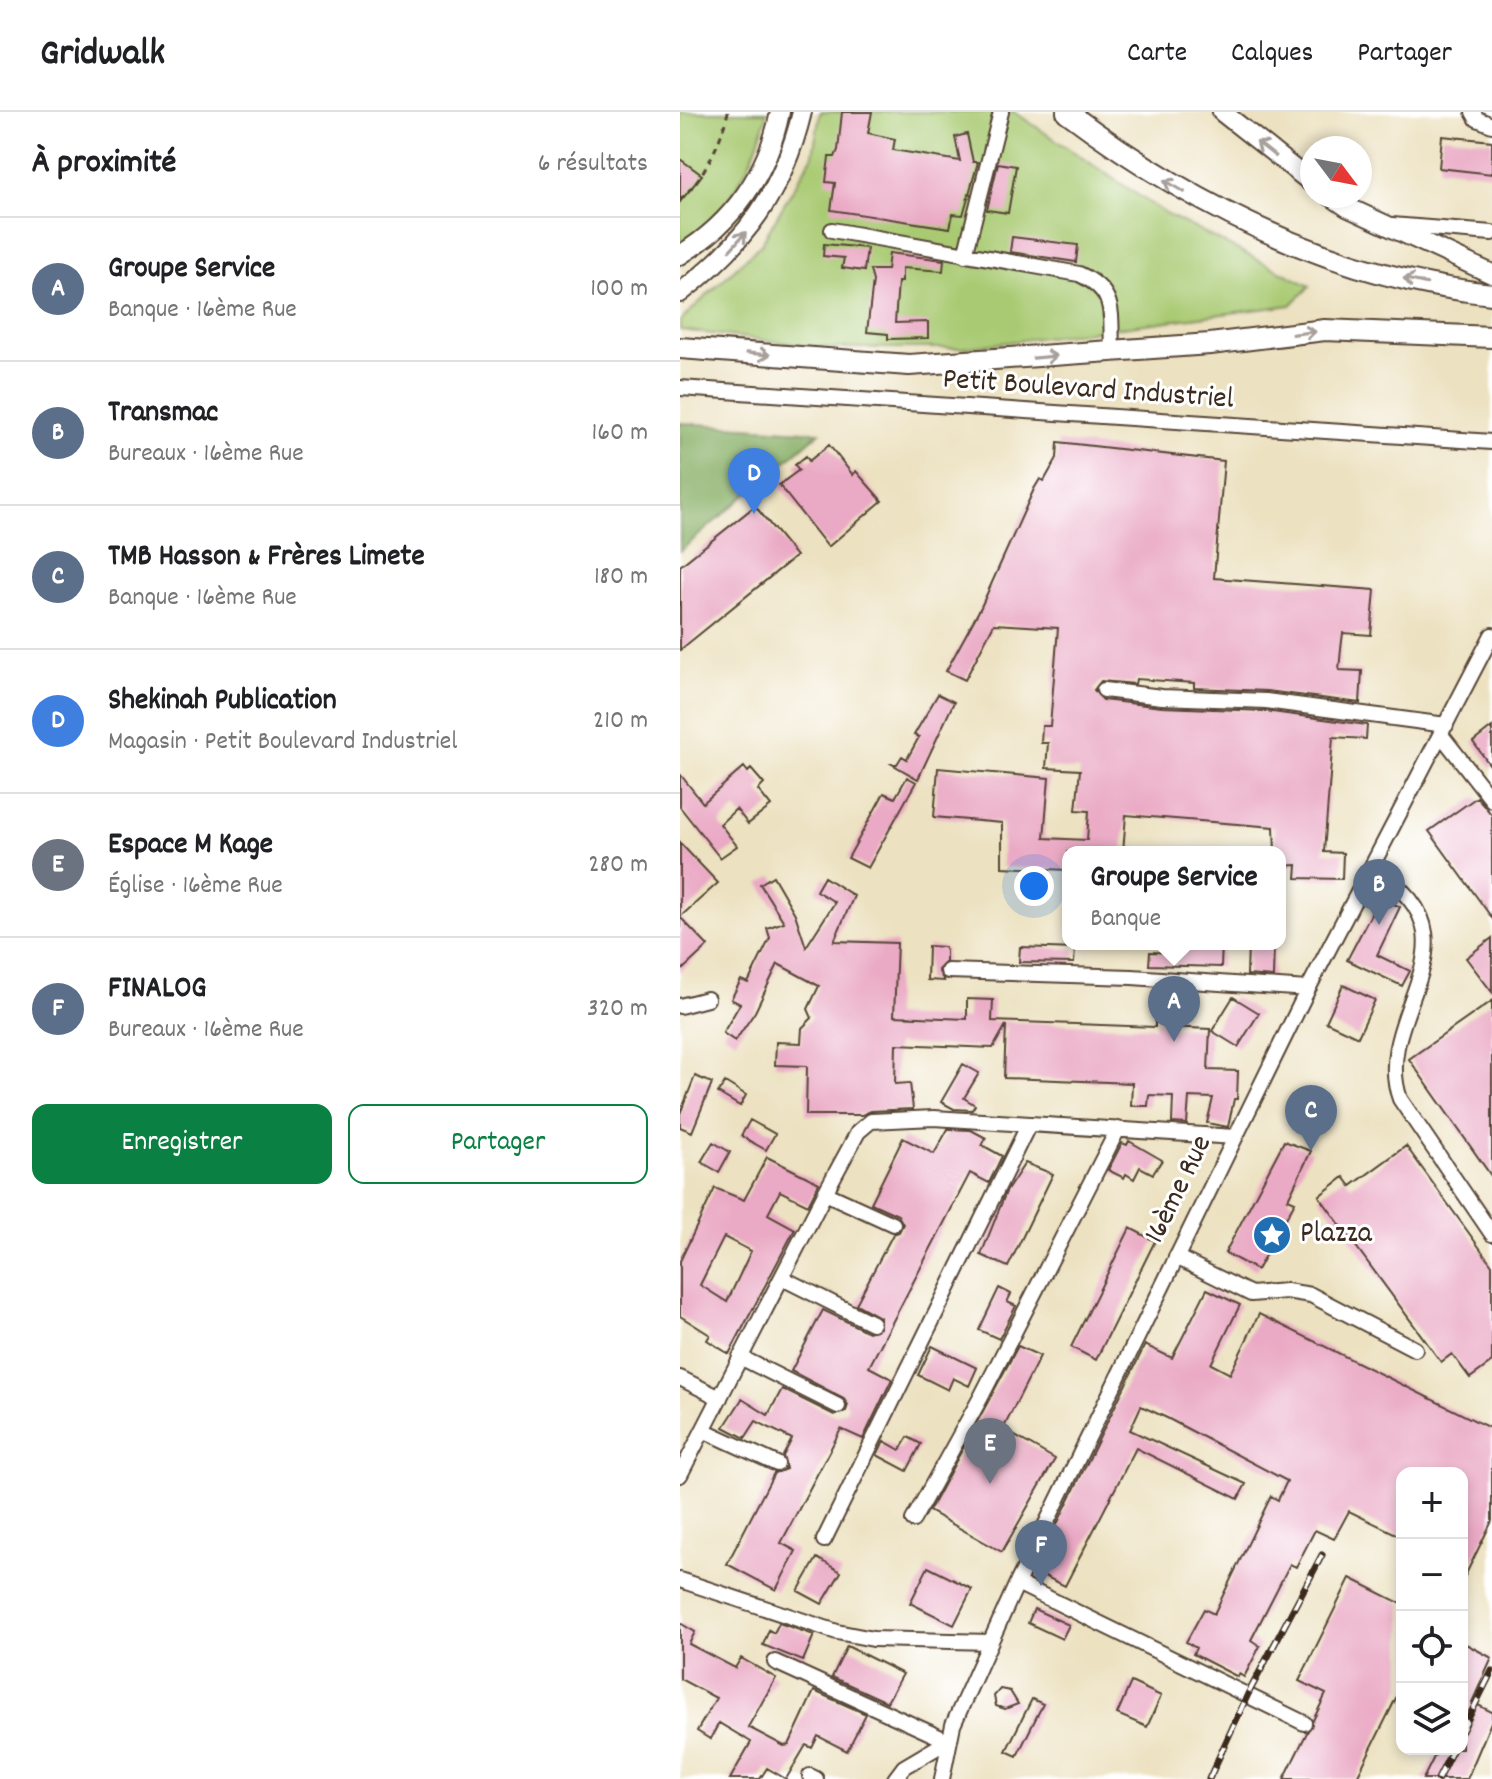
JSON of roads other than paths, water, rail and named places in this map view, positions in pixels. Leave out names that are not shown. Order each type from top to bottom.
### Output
[{"type":"highway","points":[[1067,112],[1175,187],[1250,225],[1386,274],[1492,294]]},
{"type":"highway","points":[[680,348],[909,365],[1112,351],[1325,330],[1492,337]]},
{"type":"main road","points":[[680,255],[719,226],[743,198],[764,162],[780,112]]},
{"type":"main road","points":[[680,293],[734,246],[761,213],[783,175],[802,112]]},
{"type":"main road","points":[[1222,112],[1300,174]]},
{"type":"main road","points":[[1354,208],[1492,274]]},
{"type":"street","points":[[965,255],[1001,112]]},
{"type":"street","points":[[1473,112],[1477,119],[1492,125]]},
{"type":"street","points":[[1384,224],[1492,233]]},
{"type":"street","points":[[832,230],[1079,274],[1097,282],[1109,296],[1112,351]]},
{"type":"street","name":"Petit Boulevard Industriel","points":[[680,388],[1492,442]]},
{"type":"street","name":"16ème Rue","points":[[942,1779],[948,1741],[1017,1583],[1308,989],[1492,635]]},
{"type":"street","points":[[1104,690],[1266,701],[1444,730],[1492,800]]},
{"type":"street","points":[[1372,868],[1403,885],[1423,908],[1431,942],[1424,986],[1395,1062],[1395,1084],[1400,1099],[1492,1234]]},
{"type":"street","points":[[948,971],[1132,977],[1308,989]]},
{"type":"street","points":[[680,1006],[707,999]]},
{"type":"street","points":[[680,1475],[825,1193],[858,1132],[871,1121],[934,1118],[1235,1137]]},
{"type":"street","points":[[824,1540],[1029,1124]]},
{"type":"street","points":[[913,1520],[981,1397],[1118,1129]]},
{"type":"street","points":[[825,1193],[893,1224]]},
{"type":"street","points":[[1176,1257],[1251,1294],[1286,1291],[1311,1295],[1415,1349]]},
{"type":"street","points":[[782,1278],[872,1323]]},
{"type":"street","points":[[740,1357],[838,1406]]},
{"type":"street","points":[[680,1378],[720,1398]]},
{"type":"street","points":[[703,1430],[777,1464]]},
{"type":"street","points":[[680,1580],[837,1632],[873,1639],[990,1642]]},
{"type":"street","points":[[1017,1583],[1304,1723]]},
{"type":"street","points":[[775,1662],[948,1741]]},
{"type":"street","points":[[895,1779],[904,1767],[948,1741]]},
{"type":"railway","points":[[1209,1779],[1248,1694],[1322,1555]]},
{"type":"railway","points":[[1468,1719],[1492,1671]]},
{"type":"railway","points":[[1438,1779],[1450,1755]]},
{"type":"place","name":"Shekinah Publication","points":[[754,514]]},
{"type":"place","name":"Transmac","points":[[1379,925]]},
{"type":"place","name":"Groupe Service","points":[[1174,1042]]},
{"type":"place","name":"TMB Hasson & Frères Limete","points":[[1311,1151]]},
{"type":"place","name":"Plazza","points":[[1272,1235]]},
{"type":"place","name":"Espace M Kage","points":[[990,1484]]},
{"type":"place","name":"FINALOG","points":[[1041,1586]]}]
